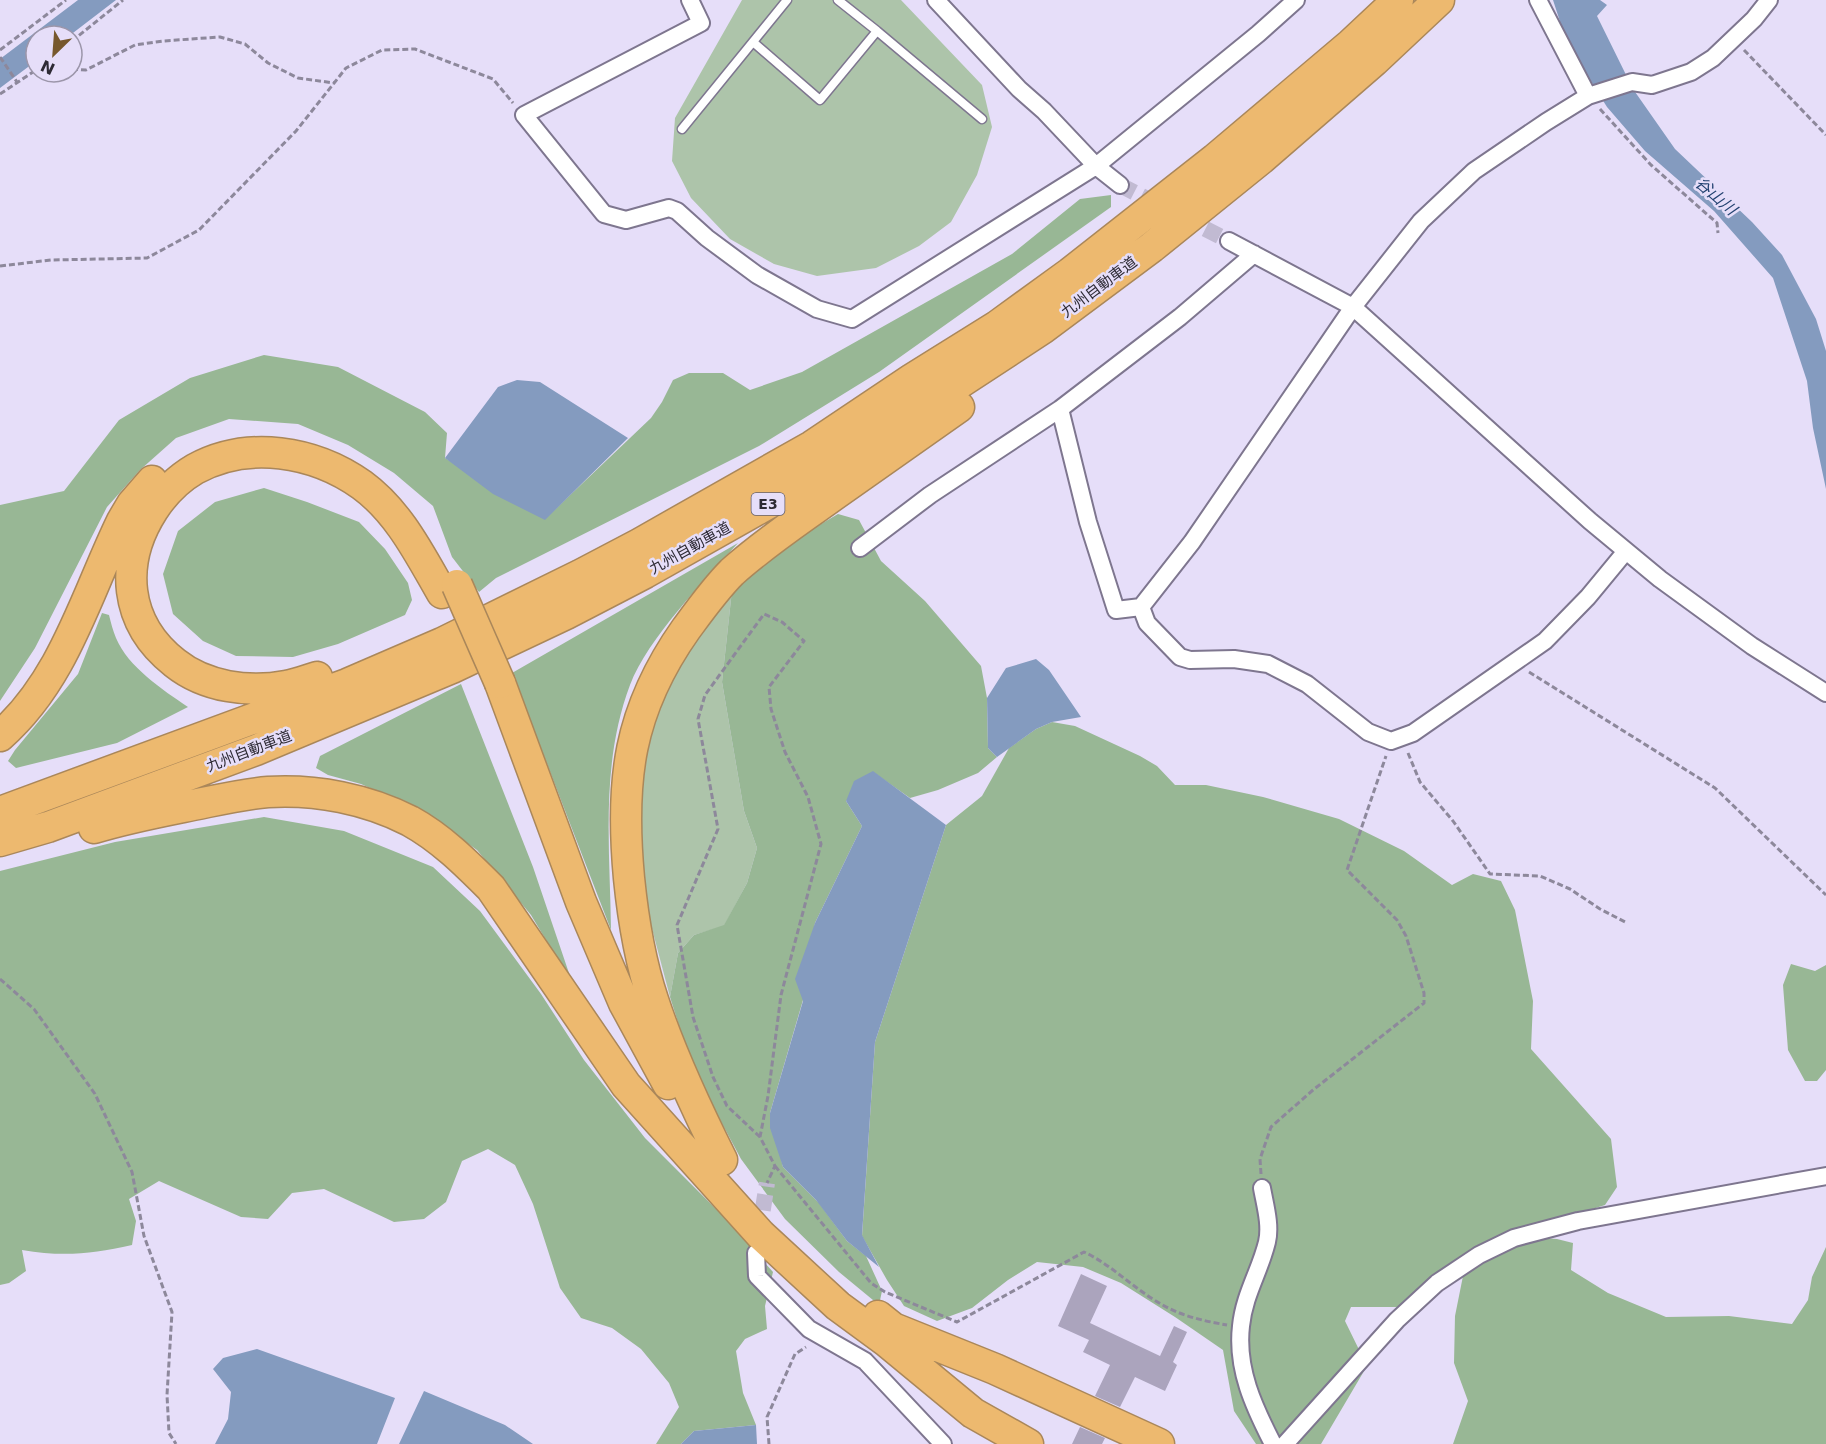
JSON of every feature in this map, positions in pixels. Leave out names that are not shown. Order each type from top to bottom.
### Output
[{"type":"highway","name":"九州自動車道","points":[[0,812],[347,684],[442,643],[639,544],[812,446],[997,326],[1070,273],[1215,159],[1351,44],[1398,0]]},
{"type":"highway","name":"九州自動車道","points":[[0,841],[48,827],[256,750],[452,668],[567,614],[822,474],[1042,329],[1152,247],[1278,144],[1374,61],[1439,0]]},
{"type":"highway","points":[[722,1160],[680,1074],[652,998],[632,903],[626,839],[627,773],[640,716],[656,677],[700,609],[731,574],[797,521],[1012,369],[1152,247]]},
{"type":"highway","points":[[0,736],[33,701],[51,675],[69,644],[108,551],[132,504],[162,471],[188,454],[232,437],[276,435],[300,438],[347,456],[370,471],[415,515],[492,687],[624,1003],[689,1120],[767,1214],[803,1251],[844,1289],[893,1328],[995,1369],[1159,1444]]},
{"type":"highway","points":[[449,589],[384,505],[369,492],[343,474],[322,464],[304,457],[281,453],[243,453],[218,459],[194,470],[173,485],[147,520],[136,541],[130,578],[134,603],[142,625],[165,656],[182,669],[205,680],[231,688],[263,688],[286,686],[336,671],[496,600],[580,575]]},
{"type":"highway","points":[[492,687],[570,917],[604,1000],[686,1150]]},
{"type":"highway","points":[[0,847],[53,840],[154,813],[268,792],[326,795],[378,808],[436,838],[490,888],[626,1085],[761,1235],[838,1306],[887,1342],[973,1413],[1028,1444]]},
{"type":"street","points":[[690,0],[701,24],[524,115],[604,214],[626,220],[669,208],[677,210],[707,238],[757,275],[817,309],[852,319],[1096,166],[1258,34],[1296,0]]},
{"type":"street","points":[[936,0],[1019,89],[1044,111],[1096,166],[1120,185]]},
{"type":"street","points":[[1538,0],[1591,95]]},
{"type":"street","points":[[1060,409],[1088,522],[1116,610],[1141,607],[1192,542],[1353,307],[1421,221],[1474,171],[1546,122],[1591,95],[1632,82],[1652,85],[1691,72],[1713,58],[1754,19],[1769,0]]},
{"type":"street","points":[[1229,241],[1353,307],[1660,579],[1752,646],[1826,693]]},
{"type":"street","points":[[860,548],[930,495],[1060,409],[1180,317],[1254,254]]},
{"type":"street","points":[[1141,607],[1147,623],[1180,657],[1190,660],[1234,659],[1268,664],[1307,684],[1368,732],[1396,739],[1413,733],[1545,641],[1588,597],[1626,551]]},
{"type":"street","points":[[1285,1444],[1397,1320],[1437,1283],[1479,1255],[1514,1238],[1578,1221],[1826,1176]]},
{"type":"street","points":[[1262,1188],[1268,1227],[1267,1242],[1246,1299],[1240,1327],[1241,1361],[1248,1390],[1273,1444]]},
{"type":"street","points":[[756,1253],[757,1276],[809,1329],[865,1361],[943,1444]]},
{"type":"lane","points":[[682,129],[787,0]]},
{"type":"lane","points":[[838,0],[982,119]]},
{"type":"lane","points":[[753,42],[820,100],[878,31]]},
{"type":"path","points":[[0,50],[66,0]]},
{"type":"path","points":[[84,31],[123,0]]},
{"type":"path","points":[[84,70],[135,45],[220,37],[246,44],[268,63],[298,78],[334,83]]},
{"type":"path","points":[[1733,39],[1826,135]]},
{"type":"path","points":[[0,266],[51,260],[147,258],[199,230],[297,131],[346,68],[382,50],[415,49],[493,79],[524,115]]},
{"type":"path","points":[[0,57],[17,82]]},
{"type":"path","points":[[0,94],[24,78]]},
{"type":"path","points":[[1591,95],[1651,165],[1717,223],[1718,233]]},
{"type":"path","points":[[760,1137],[768,1096],[781,995],[821,844],[808,797],[785,752],[771,709],[769,687],[804,641],[782,622],[764,614],[705,695],[698,719],[718,829],[677,925],[693,1017],[713,1077],[727,1106],[760,1137],[775,1166],[871,1283],[885,1292],[957,1322],[1084,1252],[1161,1304],[1199,1320],[1240,1327]]},
{"type":"path","points":[[1514,663],[1715,788],[1826,895]]},
{"type":"path","points":[[1396,739],[1420,782],[1453,821],[1490,874],[1540,876],[1570,889],[1600,909],[1628,923]]},
{"type":"path","points":[[1262,1188],[1260,1159],[1271,1127],[1313,1090],[1424,1003],[1424,993],[1406,936],[1397,920],[1347,870],[1396,739]]},
{"type":"path","points":[[0,979],[34,1009],[95,1094],[132,1172],[144,1236],[172,1312],[167,1395],[169,1433],[176,1444]]},
{"type":"path","points":[[767,1183],[775,1166]]},
{"type":"path","points":[[769,1444],[767,1417],[795,1354],[810,1346],[838,1345]]},
{"type":"green space","points":[[742,0],[901,0],[982,85],[992,127],[977,175],[951,222],[919,246],[876,268],[817,276],[774,264],[730,239],[691,198],[672,161],[675,118]]},
{"type":"green space","points":[[1111,195],[1111,207],[879,372],[759,446],[496,578],[479,592],[452,557],[433,506],[394,473],[348,445],[298,424],[229,419],[176,438],[140,470],[107,507],[35,648],[0,701],[0,505],[64,491],[119,420],[190,378],[264,355],[338,367],[425,412],[447,433],[445,458],[545,519],[651,418],[673,380],[689,373],[723,373],[750,390],[802,372],[1012,254],[1080,199]]},
{"type":"green space","points":[[264,488],[359,522],[385,549],[408,583],[412,600],[405,615],[338,644],[293,657],[236,656],[203,641],[173,614],[163,574],[178,531],[215,502]]},
{"type":"green space","points":[[838,514],[859,520],[881,561],[925,601],[981,666],[987,698],[988,748],[997,757],[978,773],[938,790],[910,798],[873,772],[846,801],[862,826],[815,923],[803,1000],[770,1113],[783,1167],[819,1203],[847,1241],[866,1256],[882,1291],[879,1305],[839,1272],[785,1219],[741,1159],[710,1101],[686,1048],[670,997],[678,953],[694,935],[724,925],[747,883],[757,848],[744,811],[722,682],[732,590],[789,543]]},
{"type":"green space","points":[[738,543],[663,629],[638,667],[630,685],[614,746],[611,776],[609,838],[611,930],[512,673]]},
{"type":"green space","points":[[732,590],[722,682],[744,811],[757,848],[747,883],[724,926],[694,935],[678,953],[670,997],[640,883],[634,814],[643,749],[665,690],[698,635]]},
{"type":"green space","points":[[102,613],[109,615],[116,638],[137,668],[188,707],[117,743],[16,768],[8,761],[78,674]]},
{"type":"green space","points":[[461,684],[533,867],[573,985],[531,915],[477,850],[422,811],[361,784],[328,775],[316,768],[320,756]]},
{"type":"green space","points":[[1052,722],[1075,726],[1140,756],[1157,766],[1175,785],[1206,785],[1263,797],[1339,819],[1404,851],[1452,885],[1473,874],[1501,881],[1515,910],[1533,1001],[1531,1049],[1611,1139],[1617,1187],[1605,1205],[1476,1246],[1439,1273],[1412,1307],[1351,1307],[1345,1321],[1367,1366],[1321,1444],[1256,1444],[1234,1411],[1223,1350],[1121,1283],[1083,1267],[1037,1262],[1008,1280],[972,1308],[937,1321],[904,1306],[862,1236],[875,1042],[946,825],[982,796],[1009,748],[1036,729]]},
{"type":"green space","points":[[264,817],[344,831],[433,867],[480,911],[541,994],[584,1060],[645,1138],[724,1217],[773,1272],[765,1306],[767,1329],[745,1339],[736,1351],[743,1393],[756,1425],[694,1431],[681,1444],[656,1444],[679,1407],[669,1383],[641,1349],[612,1328],[581,1318],[560,1288],[533,1204],[515,1165],[488,1149],[462,1161],[446,1202],[424,1219],[394,1222],[324,1189],[292,1193],[268,1219],[241,1217],[159,1181],[129,1199],[136,1221],[132,1245],[77,1254],[22,1250],[26,1271],[9,1283],[0,1285],[0,871],[115,842]]},
{"type":"green space","points":[[1791,964],[1815,971],[1826,965],[1826,1070],[1817,1081],[1805,1081],[1788,1050],[1783,985]]},
{"type":"green space","points":[[1529,1237],[1557,1239],[1573,1243],[1571,1270],[1608,1293],[1666,1317],[1729,1316],[1792,1324],[1808,1300],[1812,1277],[1826,1247],[1826,1444],[1453,1444],[1468,1401],[1454,1363],[1455,1316],[1464,1271]]},
{"type":"water","points":[[78,0],[116,0],[84,25],[46,24]]},
{"type":"water","name":"谷山川","points":[[1553,0],[1600,0],[1607,5],[1597,16],[1633,89],[1675,149],[1752,222],[1782,255],[1816,319],[1826,351],[1826,489],[1813,428],[1807,381],[1773,278],[1714,211],[1645,151],[1607,107],[1567,43]]},
{"type":"water","points":[[24,41],[24,70],[0,88],[0,59]]},
{"type":"water","points":[[517,380],[540,382],[628,438],[545,520],[493,494],[445,458],[498,387]]},
{"type":"water","points":[[1036,659],[1049,670],[1081,717],[1052,722],[1036,729],[997,757],[988,748],[987,698],[1006,668]]},
{"type":"water","points":[[873,771],[946,825],[875,1042],[862,1235],[879,1267],[847,1241],[816,1200],[783,1167],[770,1128],[770,1113],[803,1001],[795,979],[815,923],[862,826],[846,801],[854,781]]},
{"type":"water","points":[[257,1349],[395,1398],[377,1444],[215,1444],[228,1419],[231,1392],[213,1369],[223,1358]]},
{"type":"water","points":[[424,1391],[505,1425],[533,1444],[399,1444]]},
{"type":"water","points":[[756,1425],[757,1444],[681,1444],[694,1431]]},
{"type":"building","points":[[1081,1274],[1107,1286],[1090,1323],[1160,1356],[1174,1326],[1187,1332],[1173,1362],[1177,1365],[1165,1391],[1135,1377],[1120,1407],[1095,1396],[1110,1365],[1083,1352],[1089,1340],[1058,1326]]},
{"type":"building","points":[[1080,1427],[1105,1438],[1102,1444],[1072,1444]]},
{"type":"tunnel","points":[[1120,185],[1229,241]]},
{"type":"tunnel","points":[[759,1234],[767,1183]]}]
